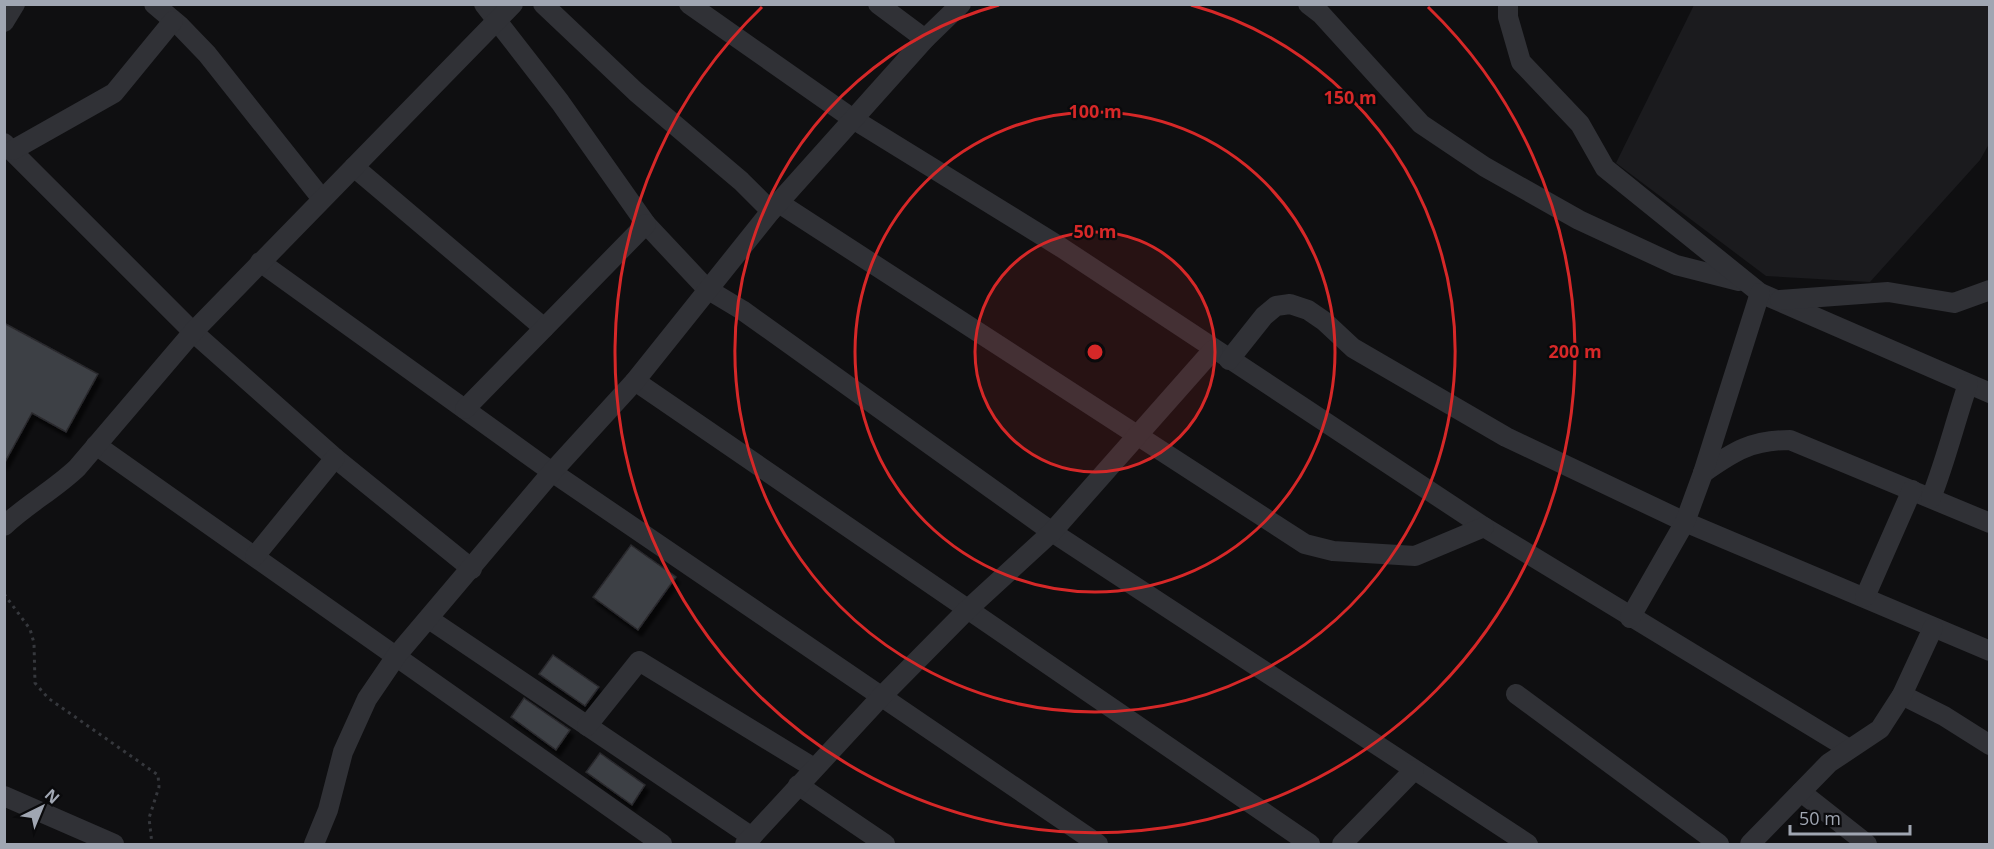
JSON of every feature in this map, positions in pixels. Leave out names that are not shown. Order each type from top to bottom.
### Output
[{"type":"street","points":[[4,22],[15,4]]},
{"type":"street","points":[[154,4],[207,54],[322,199]]},
{"type":"street","points":[[484,4],[499,20],[646,224],[707,289],[742,310],[1052,532],[1528,844]]},
{"type":"street","points":[[4,526],[18,512],[62,483],[193,332],[513,4]]},
{"type":"street","points":[[543,4],[636,92],[775,207],[1140,435],[1305,544],[1319,550],[1415,556],[1484,527]]},
{"type":"street","points":[[689,4],[853,119],[1062,248],[1484,527],[1630,618],[1849,749]]},
{"type":"street","points":[[878,4],[925,39]]},
{"type":"street","points":[[314,844],[328,810],[342,752],[367,699],[397,655],[552,472],[635,381],[775,207],[925,39],[961,4]]},
{"type":"street","points":[[1308,4],[1321,14],[1421,124],[1485,167],[1579,220],[1676,265],[1760,292],[1989,393]]},
{"type":"street","points":[[1508,4],[1508,17],[1521,62],[1580,124],[1605,168],[1760,292],[1888,292],[1954,303],[1989,290]]},
{"type":"street","points":[[173,21],[114,93],[9,147],[193,332],[335,458],[472,569]]},
{"type":"street","points":[[354,167],[544,328]]},
{"type":"street","points":[[465,409],[646,224]]},
{"type":"street","points":[[260,262],[552,472],[880,698],[1098,844]]},
{"type":"street","points":[[1630,618],[1685,522],[1703,473],[1760,292]]},
{"type":"street","points":[[429,619],[587,726],[748,841],[880,698],[967,610],[1052,532],[1140,435],[1264,316],[1276,306],[1290,304],[1308,310],[1324,321],[1353,348],[1506,437],[1685,522],[1989,651]]},
{"type":"street","points":[[635,381],[1310,844]]},
{"type":"street","points":[[1931,498],[1949,451],[1952,430],[1968,384]]},
{"type":"street","points":[[1703,473],[1743,447],[1761,441],[1790,440],[1989,523]]},
{"type":"street","points":[[96,445],[662,844]]},
{"type":"street","points":[[255,556],[335,458]]},
{"type":"street","points":[[1865,597],[1912,490]]},
{"type":"street","points":[[1750,844],[1829,763],[1880,729],[1902,695],[1932,628]]},
{"type":"street","points":[[587,726],[639,661],[646,662],[814,768]]},
{"type":"street","points":[[1516,694],[1719,844]]},
{"type":"street","points":[[1902,695],[1944,716],[1989,745]]},
{"type":"street","points":[[1342,844],[1414,770]]},
{"type":"street","points":[[798,785],[885,844]]},
{"type":"street","points":[[1801,792],[1868,844]]},
{"type":"street","points":[[4,796],[106,843]]},
{"type":"path","points":[[4,594],[30,629],[34,643],[35,683],[48,698],[158,775],[159,787],[149,818],[152,844]]},
{"type":"shaded area","points":[[1694,5],[1989,5],[1989,144],[1980,160],[1870,282],[1766,276],[1616,163]]},
{"type":"building","points":[[4,323],[98,374],[66,432],[32,413],[4,464]]},
{"type":"building","points":[[631,545],[676,577],[638,630],[593,597]]},
{"type":"building","points":[[553,655],[599,687],[585,706],[539,674]]},
{"type":"building","points":[[524,698],[570,730],[556,750],[511,717]]},
{"type":"building","points":[[600,753],[645,785],[632,805],[586,772]]}]
